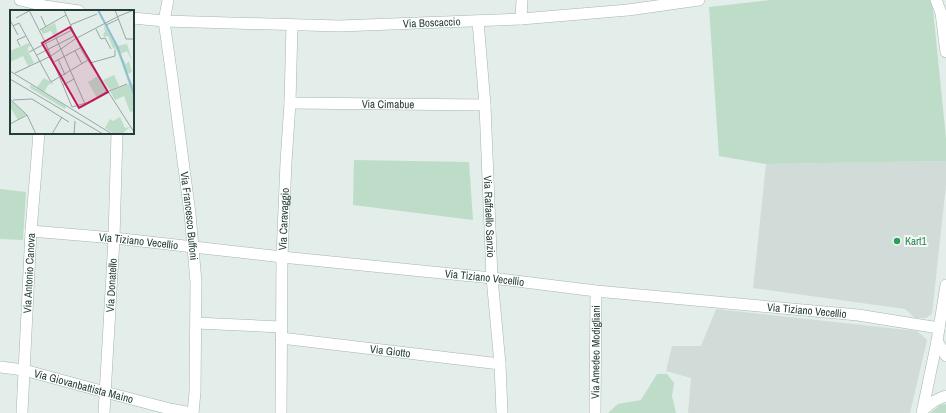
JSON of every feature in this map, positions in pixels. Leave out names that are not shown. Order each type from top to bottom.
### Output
[{"type":"street","points":[[20,0],[45,9],[62,10]]},
{"type":"street","name":"Via Francesco Buffoni","points":[[168,0],[164,21],[190,214],[196,282],[195,392],[192,413]]},
{"type":"street","points":[[521,19],[522,0]]},
{"type":"street","name":"Via Boscaccio","points":[[134,18],[164,21],[340,26],[521,19],[628,10],[699,0]]},
{"type":"street","points":[[936,0],[941,13],[946,52]]},
{"type":"street","name":"Via Raffaello Sanzio","points":[[478,21],[485,105],[492,278],[500,364],[502,413]]},
{"type":"street","name":"Via Caravaggio","points":[[281,413],[282,257],[290,103],[292,25]]},
{"type":"street","name":"Via Cimabue","points":[[290,103],[485,105]]},
{"type":"street","name":"Via Antonio Canova","points":[[22,413],[30,231],[39,134]]},
{"type":"street","name":"Via Donatello","points":[[104,413],[114,238],[117,134]]},
{"type":"street","name":"Via Tiziano Vecellio","points":[[30,231],[193,246],[282,257],[492,278],[596,291],[858,315],[939,328]]},
{"type":"street","points":[[922,411],[937,341],[946,285]]},
{"type":"street","name":"Via Amedeo Modigliani","points":[[596,291],[596,413]]},
{"type":"street","name":"Via Giotto","points":[[196,323],[281,332],[500,364]]},
{"type":"street","points":[[937,341],[946,356]]},
{"type":"street","name":"Via Giovanbattista Maino","points":[[0,367],[24,370],[170,409],[192,413]]},
{"type":"street","points":[[922,411],[933,401],[946,396]]},
{"type":"shaded area","points":[[946,161],[946,185],[932,314],[926,318],[915,318],[905,309],[753,288],[766,164]]},
{"type":"shaded area","points":[[716,309],[917,331],[927,340],[910,413],[688,413],[691,378],[666,371],[672,346],[701,346]]},
{"type":"green space","points":[[771,0],[932,0],[946,138],[946,161],[766,164],[719,156],[709,7]]},
{"type":"green space","points":[[354,160],[469,162],[473,220],[353,205]]},
{"type":"green space","points":[[0,189],[26,192],[23,240],[0,239]]},
{"type":"green space","points":[[657,374],[667,374],[674,383],[672,396],[676,413],[608,413],[618,404],[641,400]]},
{"type":"green space","points":[[946,404],[946,413],[930,413],[940,405]]},
{"type":"place","name":"Kart1","points":[[897,241]]}]
